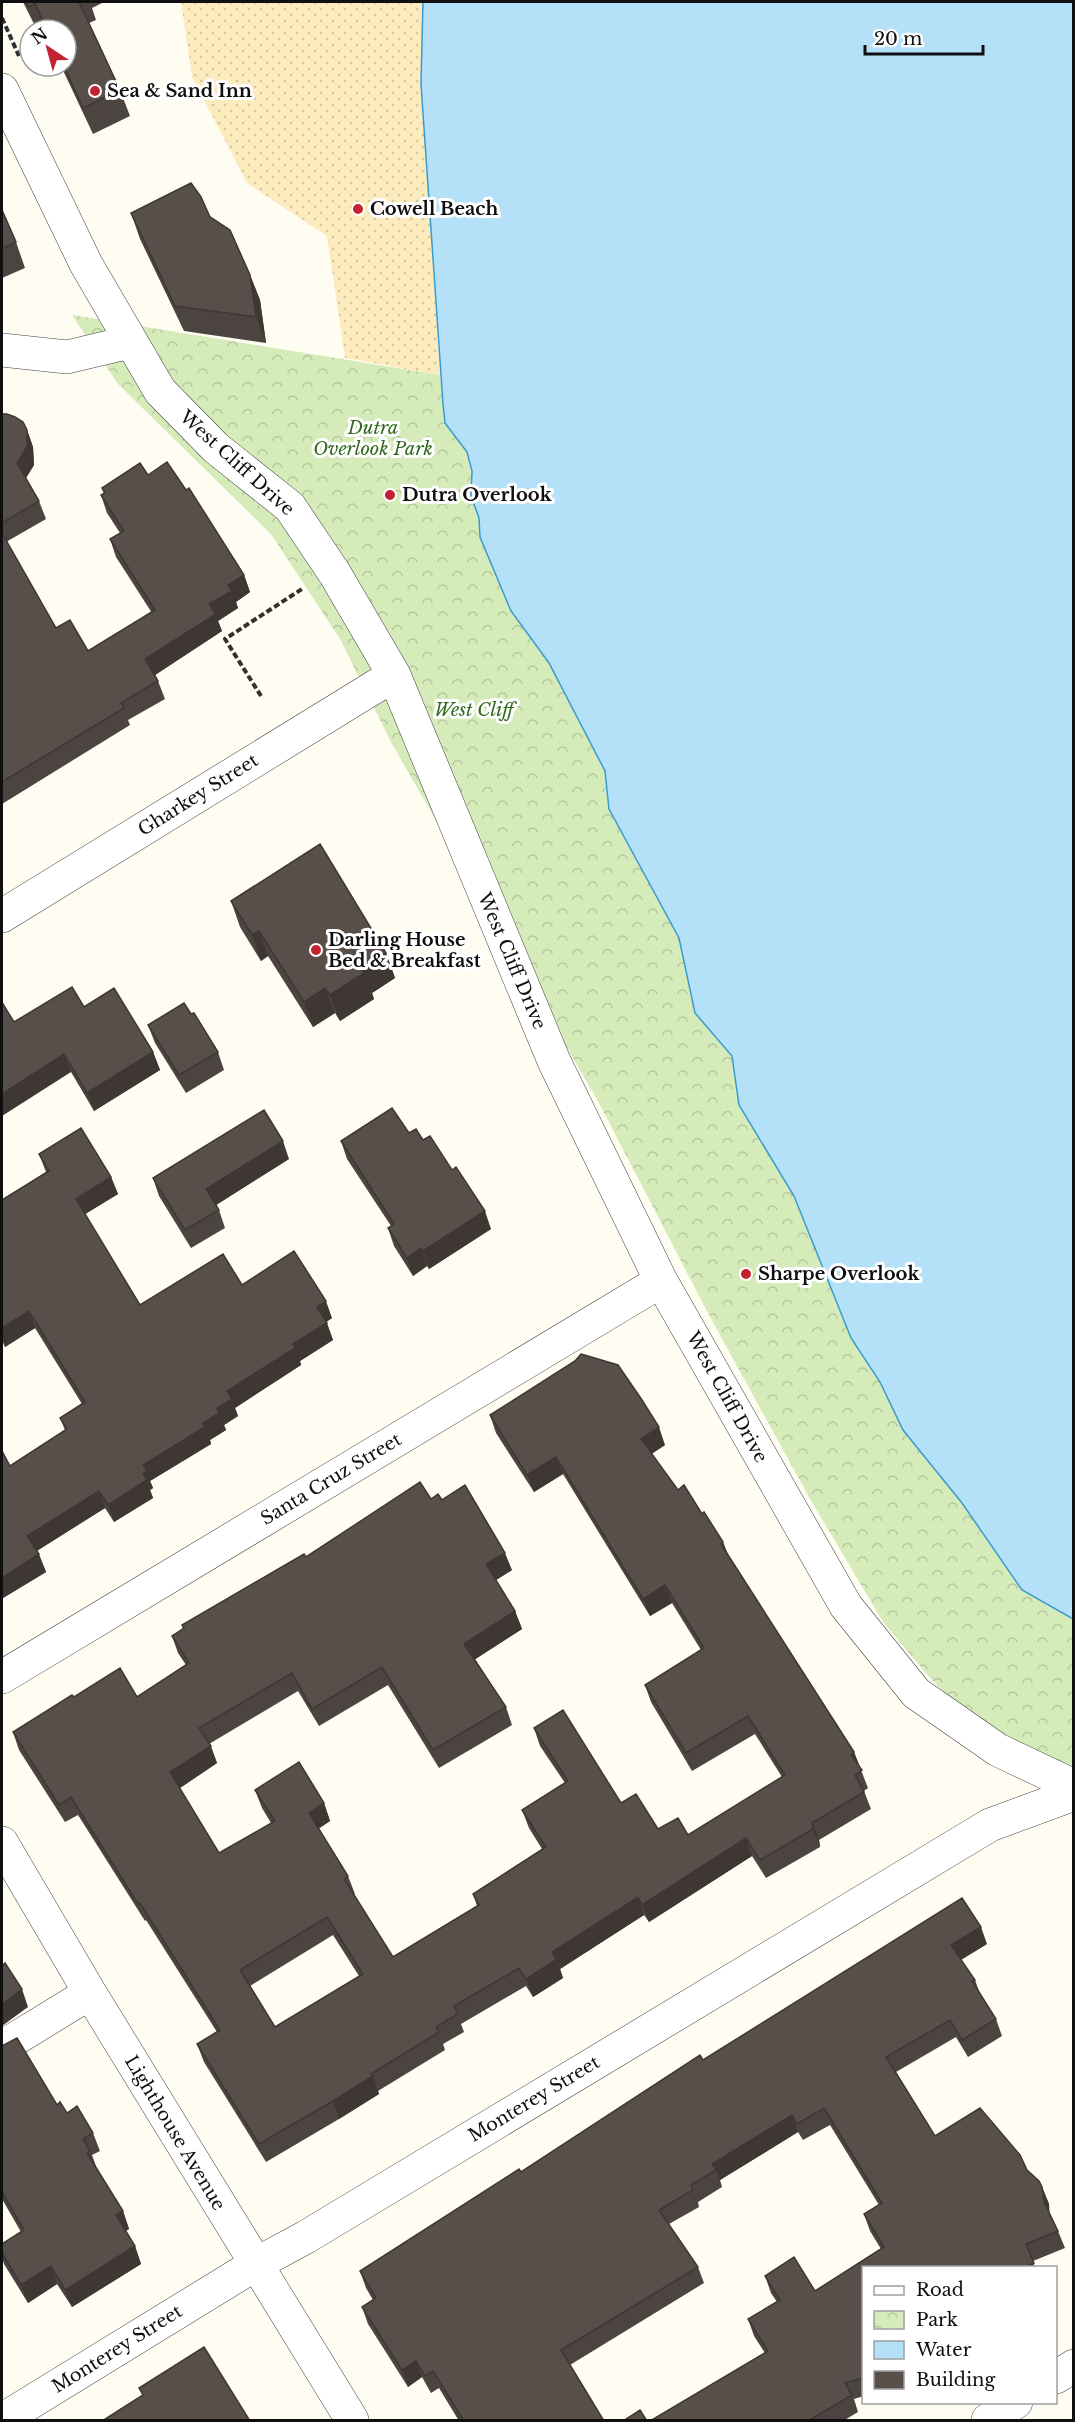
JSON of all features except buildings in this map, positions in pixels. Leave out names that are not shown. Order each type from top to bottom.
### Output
[{"type":"street","name":"West Cliff Drive","points":[[2,90],[86,264],[160,391],[216,448],[290,507],[335,574],[394,675],[554,1061],[661,1281],[846,1606],[916,1693],[998,1750],[1074,1786]]},
{"type":"street","points":[[2,350],[67,357],[130,342]]},
{"type":"street","name":"Gharkey Street","points":[[2,916],[394,675]]},
{"type":"street","name":"Santa Cruz Street","points":[[2,1677],[661,1281]]},
{"type":"street","name":"Monterey Street","points":[[2,2420],[256,2264],[337,2218],[990,1825],[1074,1794]]},
{"type":"street","name":"Lighthouse Avenue","points":[[2,1843],[90,1993],[352,2421]]},
{"type":"street","points":[[2,2047],[90,1993]]},
{"type":"street","points":[[1057,2377],[1074,2366]]},
{"type":"street","points":[[988,2421],[1014,2404]]},
{"type":"path","points":[[261,696],[225,639],[308,585]]},
{"type":"sand","name":"Cowell Beach","points":[[181,2],[423,2],[421,84],[440,375],[345,358],[327,236],[247,183],[192,77]]},
{"type":"green space","name":"West Cliff","points":[[72,315],[440,375],[445,423],[467,452],[472,471],[471,496],[479,518],[480,537],[511,611],[549,663],[605,771],[609,809],[680,938],[695,1013],[732,1056],[739,1105],[794,1196],[851,1338],[880,1382],[903,1430],[962,1503],[1022,1590],[1073,1619],[1073,1785],[985,1734],[931,1679],[883,1622],[809,1497],[709,1315],[599,1103],[392,744],[340,639],[271,534],[118,384]]},
{"type":"water","points":[[423,2],[1073,2],[1073,1619],[1022,1590],[962,1503],[903,1430],[880,1382],[851,1338],[794,1196],[739,1105],[732,1056],[695,1013],[679,938],[609,809],[605,771],[549,663],[511,611],[480,537],[479,518],[471,496],[472,471],[467,452],[445,423],[421,84]]},
{"type":"place","name":"Sea & Sand Inn","points":[[95,91]]},
{"type":"place","name":"Cowell Beach","points":[[358,209]]},
{"type":"place","name":"Dutra Overlook","points":[[390,495]]},
{"type":"place","name":"Darling House Bed & Breakfast","points":[[316,950]]},
{"type":"place","name":"Sharpe Overlook","points":[[746,1274]]},
{"type":"park label","name":"Dutra Overlook Park","points":[[373,438]]}]
